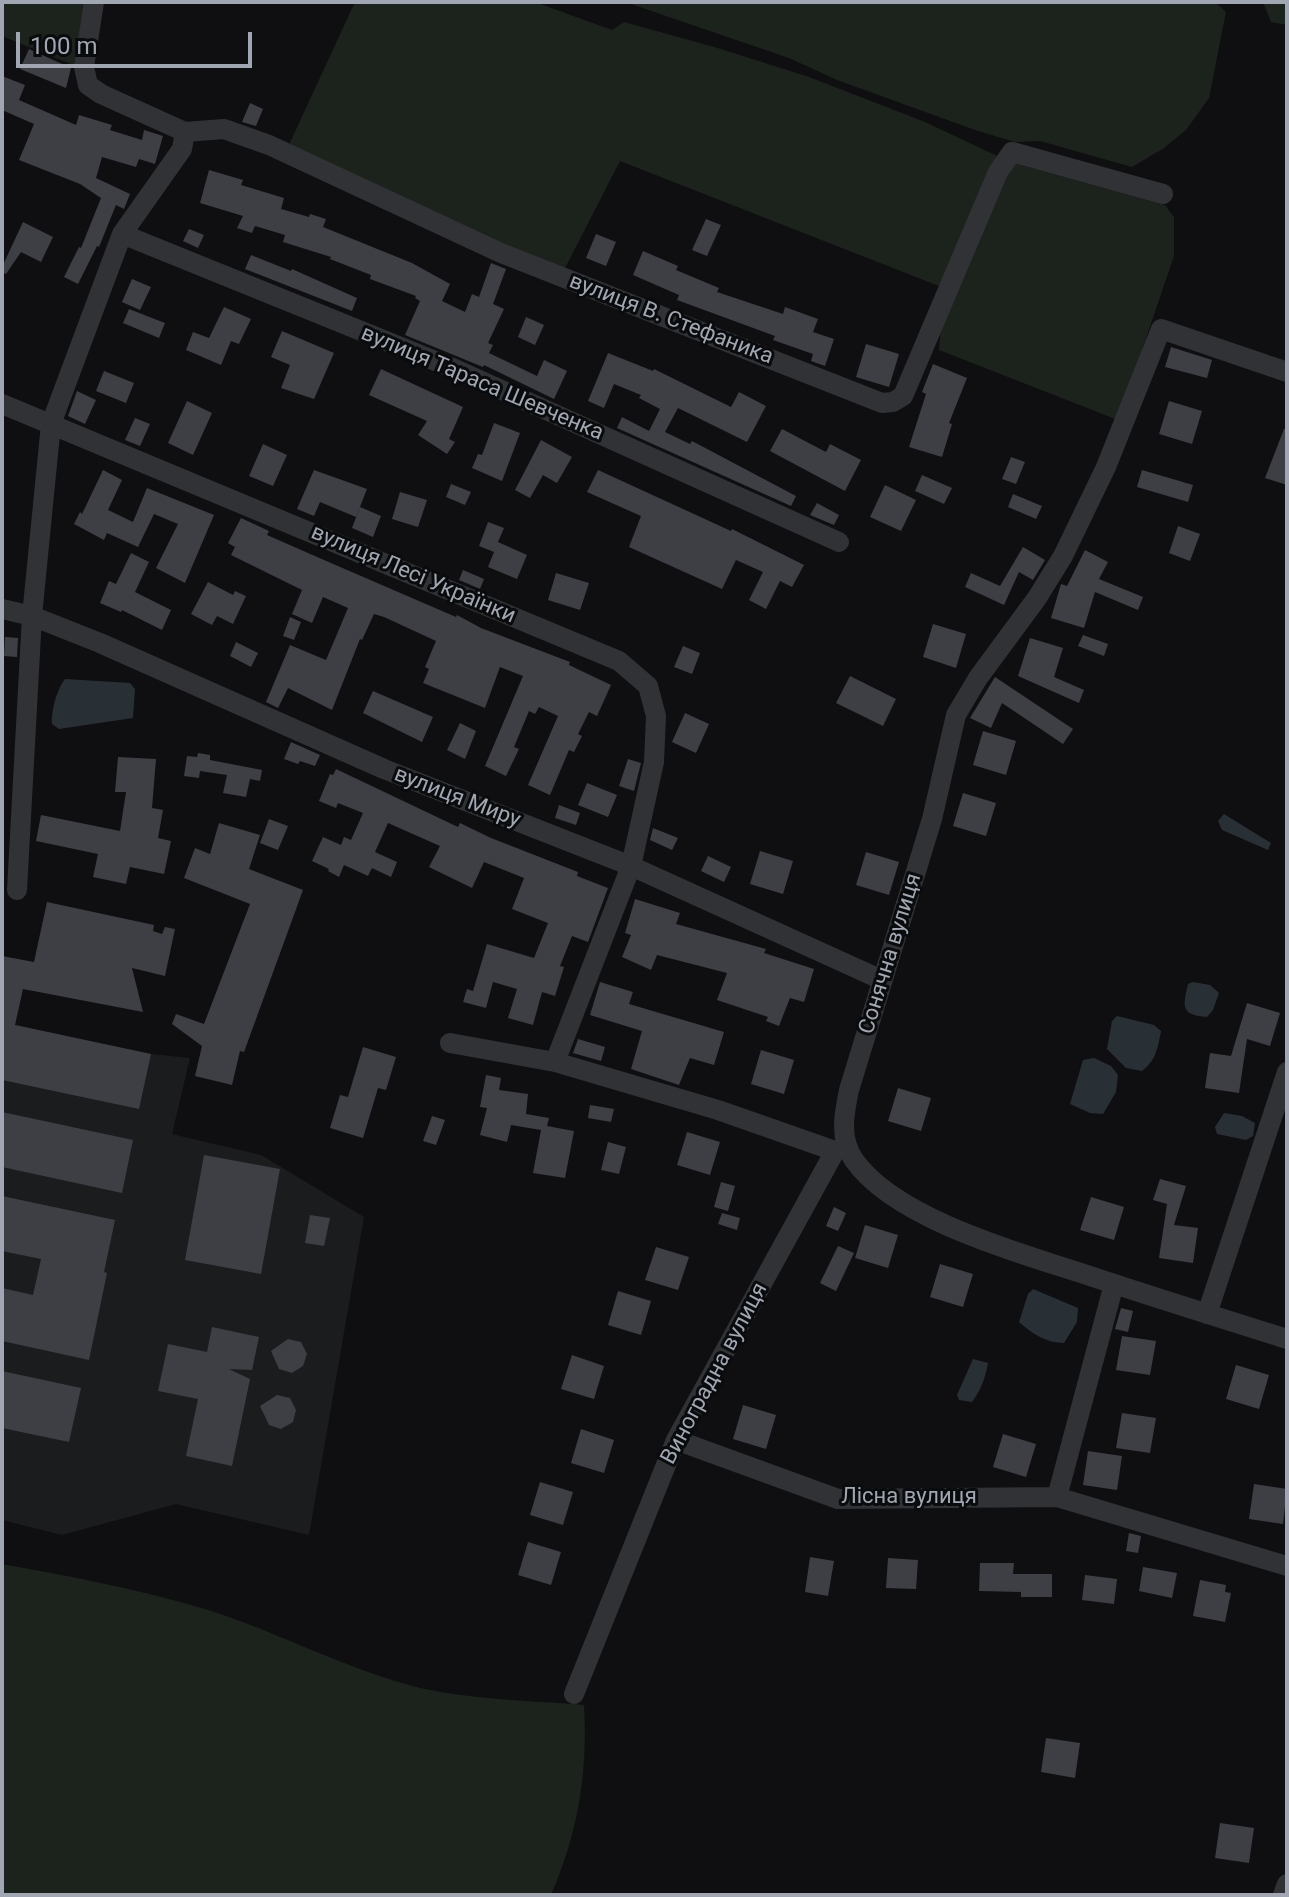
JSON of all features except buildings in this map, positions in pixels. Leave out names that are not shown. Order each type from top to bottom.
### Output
[{"type":"street","points":[[17,890],[32,616],[51,424],[122,234],[182,149],[185,132],[101,94],[88,85],[84,67],[94,2]]},
{"type":"street","name":"вулиця В. Стефаника","points":[[185,132],[224,129],[269,145],[501,253],[882,403],[893,402],[903,396],[998,172],[1012,152],[1163,194]]},
{"type":"street","name":"вулиця Тараса Шевченка","points":[[122,234],[455,369],[839,542]]},
{"type":"street","name":"Сонячна вулиця","points":[[842,1150],[846,1102],[932,819],[956,715],[978,678],[1037,598],[1063,556],[1106,467],[1161,329],[1287,372]]},
{"type":"street","name":"вулиця Лесі Українки","points":[[2,404],[619,661],[648,686],[656,716],[654,762],[631,866]]},
{"type":"street","name":"вулиця Миру","points":[[2,609],[32,616],[159,668],[384,769],[631,866],[882,980]]},
{"type":"street","points":[[555,1062],[631,866]]},
{"type":"street","points":[[450,1043],[555,1062],[842,1150],[880,1186],[916,1209],[975,1237],[1287,1339]]},
{"type":"street","points":[[1207,1314],[1287,1072]]},
{"type":"street","name":"Виноградна вулиця","points":[[574,1694],[676,1440],[842,1150]]},
{"type":"street","points":[[1057,1497],[1114,1284]]},
{"type":"street","name":"Лісна вулиця","points":[[676,1440],[838,1499],[1057,1497],[1287,1566]]},
{"type":"street","points":[[1283,1895],[1287,1884]]},
{"type":"shaded area","points":[[2,2],[87,2],[78,67],[2,36]]},
{"type":"shaded area","points":[[355,2],[535,2],[612,30],[624,22],[809,77],[925,122],[1010,162],[1165,205],[1174,217],[1174,256],[1118,420],[939,350],[944,288],[620,161],[563,272],[288,147]]},
{"type":"shaded area","points":[[625,2],[1215,2],[1226,12],[1209,98],[1186,130],[1164,148],[1132,167],[1040,141],[1015,142],[978,131],[837,80],[789,58]]},
{"type":"shaded area","points":[[1263,2],[1287,2],[1287,25],[1271,22]]},
{"type":"shaded area","points":[[65,679],[130,683],[135,689],[133,718],[59,729],[52,724],[52,713]]},
{"type":"shaded area","points":[[1224,814],[1271,843],[1268,850],[1222,830],[1218,821]]},
{"type":"shaded area","points":[[1188,984],[1210,985],[1219,993],[1207,1017],[1192,1014],[1186,1008]]},
{"type":"shaded area","points":[[1117,1016],[1154,1025],[1161,1031],[1153,1058],[1142,1071],[1126,1068],[1107,1049],[1112,1021]]},
{"type":"shaded area","points":[[2,1022],[151,1054],[190,1058],[172,1134],[261,1155],[364,1217],[309,1535],[176,1504],[62,1535],[2,1520]]},
{"type":"shaded area","points":[[1094,1058],[1111,1066],[1118,1075],[1116,1092],[1103,1114],[1090,1113],[1070,1104],[1083,1060]]},
{"type":"shaded area","points":[[1224,1113],[1242,1116],[1255,1123],[1253,1136],[1246,1140],[1217,1134],[1215,1127]]},
{"type":"shaded area","points":[[1033,1289],[1078,1308],[1077,1322],[1064,1343],[1040,1337],[1019,1322],[1028,1294]]},
{"type":"shaded area","points":[[973,1359],[988,1363],[984,1378],[972,1402],[959,1400],[957,1395]]},
{"type":"shaded area","points":[[2,1564],[125,1588],[198,1607],[409,1685],[474,1697],[584,1705],[584,1755],[579,1802],[568,1849],[551,1895],[2,1895]]}]
